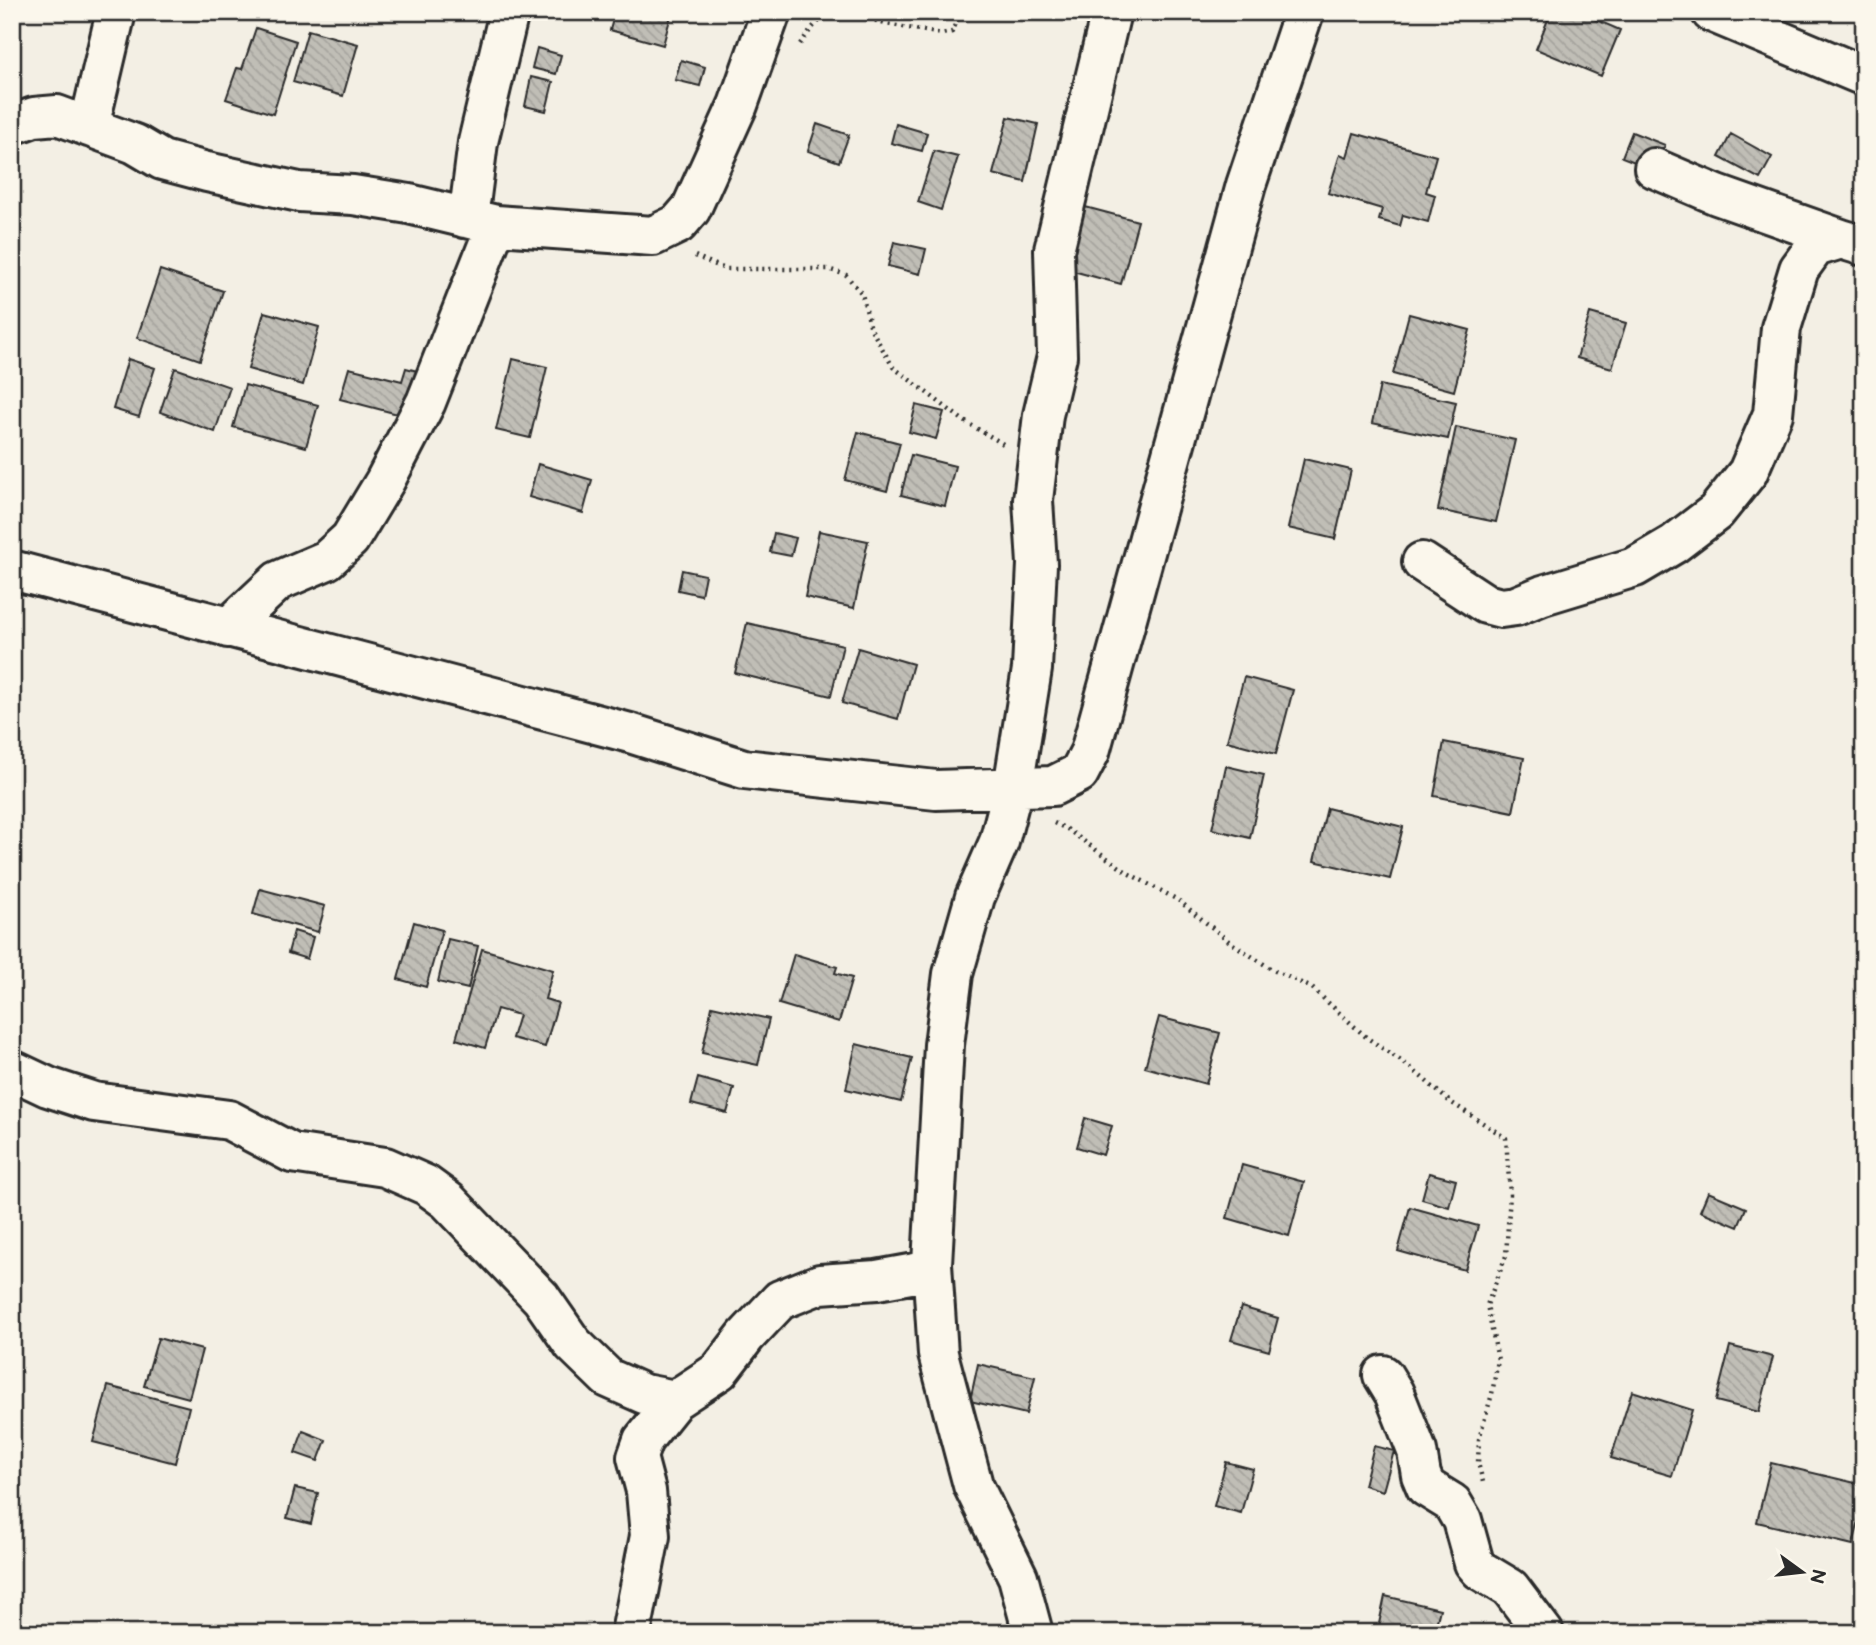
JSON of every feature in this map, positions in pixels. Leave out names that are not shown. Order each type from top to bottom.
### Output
[{"type":"street","points":[[89,127],[116,12]]},
{"type":"street","points":[[228,628],[278,581],[327,560],[350,539],[385,481],[426,402],[480,221],[471,197],[478,142],[509,12]]},
{"type":"street","points":[[12,125],[34,117],[57,115],[135,144],[162,160],[299,192],[353,195],[409,204],[480,221],[653,236],[678,224],[691,209],[738,105],[771,12]]},
{"type":"street","points":[[1033,1633],[1018,1577],[973,1485],[939,1354],[932,1270],[944,1045],[953,974],[975,897],[999,842],[1011,795],[1032,669],[1037,564],[1032,500],[1043,415],[1057,356],[1054,250],[1111,12]]},
{"type":"street","points":[[12,570],[630,733],[744,769],[936,790],[1011,795],[1054,786],[1079,773],[1090,752],[1246,185],[1304,12]]},
{"type":"street","points":[[1711,12],[1864,76]]},
{"type":"street","points":[[1654,168],[1728,200],[1852,243]]},
{"type":"street","points":[[1422,562],[1486,604],[1501,608],[1516,606],[1543,595],[1635,568],[1674,544],[1716,512],[1748,472],[1773,414],[1781,328],[1799,269],[1815,247],[1852,243]]},
{"type":"street","points":[[12,1070],[48,1087],[93,1102],[229,1120],[292,1153],[385,1167],[426,1185],[448,1202],[541,1298],[573,1344],[608,1378],[644,1394],[675,1400]]},
{"type":"street","points":[[631,1633],[650,1536],[646,1491],[638,1457],[643,1440],[675,1400],[719,1371],[746,1336],[780,1300],[820,1284],[877,1280],[932,1270]]},
{"type":"street","points":[[1383,1375],[1394,1392],[1417,1451],[1426,1488],[1452,1503],[1462,1520],[1474,1563],[1480,1570],[1510,1588],[1544,1633]]},
{"type":"path","points":[[856,12],[881,23],[942,34],[952,32],[960,12]]},
{"type":"path","points":[[653,236],[725,269],[828,269],[846,275],[862,294],[871,329],[893,367],[964,421],[998,442],[1037,460]]},
{"type":"path","points":[[1011,795],[1128,873],[1178,900],[1230,942],[1273,970],[1312,988],[1366,1037],[1412,1068],[1449,1101],[1506,1138],[1510,1195],[1506,1256],[1487,1305],[1498,1360],[1492,1394],[1479,1439],[1478,1463],[1485,1488]]},
{"type":"building","points":[[615,12],[672,12],[663,45],[610,30]]},
{"type":"building","points":[[1064,12],[1088,12],[1084,21]]},
{"type":"building","points":[[1551,12],[1578,12],[1620,30],[1601,76],[1536,49]]},
{"type":"building","points":[[256,28],[296,41],[273,114],[226,99],[237,68],[242,69]]},
{"type":"building","points":[[308,30],[358,44],[343,96],[293,82]]},
{"type":"building","points":[[537,48],[561,55],[556,74],[532,68]]},
{"type":"building","points":[[681,60],[705,67],[700,86],[675,80]]},
{"type":"building","points":[[531,77],[553,82],[546,111],[525,106]]},
{"type":"building","points":[[1008,117],[1038,124],[1025,182],[993,174]]},
{"type":"building","points":[[817,124],[849,135],[839,162],[808,151]]},
{"type":"building","points":[[896,124],[927,133],[922,151],[891,143]]},
{"type":"building","points":[[1632,132],[1665,145],[1655,170],[1622,157]]},
{"type":"building","points":[[1354,133],[1436,156],[1426,192],[1435,195],[1428,222],[1403,215],[1400,226],[1379,220],[1382,209],[1328,193],[1340,154],[1347,157]]},
{"type":"building","points":[[1731,134],[1772,157],[1760,179],[1719,157]]},
{"type":"building","points":[[934,151],[958,157],[941,210],[918,202]]},
{"type":"building","points":[[1074,204],[1138,221],[1121,284],[1058,267]]},
{"type":"building","points":[[894,242],[926,249],[920,274],[888,266]]},
{"type":"building","points":[[160,270],[223,291],[200,360],[137,338]]},
{"type":"building","points":[[264,312],[319,327],[303,385],[248,369]]},
{"type":"building","points":[[1590,313],[1626,323],[1612,368],[1577,358]]},
{"type":"building","points":[[1409,314],[1470,330],[1454,391],[1393,374]]},
{"type":"building","points":[[128,359],[155,368],[139,417],[113,409]]},
{"type":"building","points":[[513,359],[547,367],[530,438],[496,430]]},
{"type":"building","points":[[175,368],[230,387],[215,432],[160,412]]},
{"type":"building","points":[[349,368],[402,381],[406,368],[425,373],[413,418],[340,399]]},
{"type":"building","points":[[245,385],[318,405],[306,447],[233,427]]},
{"type":"building","points":[[1380,385],[1456,402],[1448,439],[1372,423]]},
{"type":"building","points":[[916,405],[944,412],[936,439],[909,432]]},
{"type":"building","points":[[1456,427],[1515,440],[1496,522],[1438,510]]},
{"type":"building","points":[[858,432],[900,443],[887,491],[845,480]]},
{"type":"building","points":[[911,455],[955,466],[945,506],[901,495]]},
{"type":"building","points":[[1304,459],[1351,470],[1335,539],[1288,528]]},
{"type":"building","points":[[538,464],[592,480],[583,513],[529,497]]},
{"type":"building","points":[[819,531],[868,541],[854,608],[805,597]]},
{"type":"building","points":[[774,533],[796,538],[791,556],[770,552]]},
{"type":"building","points":[[682,570],[705,575],[701,595],[678,590]]},
{"type":"building","points":[[747,623],[843,645],[831,696],[735,673]]},
{"type":"building","points":[[858,648],[913,664],[898,719],[842,703]]},
{"type":"building","points":[[1244,677],[1293,690],[1276,754],[1227,741]]},
{"type":"building","points":[[1444,742],[1524,758],[1513,812],[1434,796]]},
{"type":"building","points":[[1226,766],[1264,775],[1250,838],[1212,829]]},
{"type":"building","points":[[1327,808],[1403,827],[1390,879],[1314,861]]},
{"type":"building","points":[[260,889],[325,906],[318,932],[253,914]]},
{"type":"building","points":[[414,922],[442,930],[426,987],[398,979]]},
{"type":"building","points":[[294,931],[313,937],[307,959],[288,953]]},
{"type":"building","points":[[448,939],[478,946],[468,989],[438,982]]},
{"type":"building","points":[[482,949],[553,970],[545,999],[558,1003],[545,1047],[512,1038],[519,1015],[497,1009],[485,1048],[456,1039]]},
{"type":"building","points":[[794,954],[837,967],[835,973],[852,978],[839,1022],[779,1004]]},
{"type":"building","points":[[712,1006],[769,1019],[758,1065],[702,1053]]},
{"type":"building","points":[[1159,1017],[1220,1033],[1206,1084],[1145,1067]]},
{"type":"building","points":[[856,1044],[912,1058],[901,1102],[846,1089]]},
{"type":"building","points":[[698,1078],[734,1088],[727,1113],[691,1104]]},
{"type":"building","points":[[1085,1118],[1112,1126],[1103,1155],[1077,1147]]},
{"type":"building","points":[[1242,1165],[1304,1182],[1289,1236],[1227,1218]]},
{"type":"building","points":[[1429,1173],[1456,1180],[1449,1207],[1422,1199]]},
{"type":"building","points":[[1708,1192],[1746,1208],[1738,1227],[1700,1211]]},
{"type":"building","points":[[1410,1207],[1478,1226],[1465,1270],[1398,1251]]},
{"type":"building","points":[[1241,1307],[1278,1318],[1269,1351],[1231,1340]]},
{"type":"building","points":[[158,1338],[202,1350],[189,1398],[144,1386]]},
{"type":"building","points":[[1730,1346],[1773,1357],[1759,1412],[1716,1401]]},
{"type":"building","points":[[978,1364],[1035,1377],[1026,1414],[970,1401]]},
{"type":"building","points":[[108,1386],[189,1407],[175,1463],[93,1442]]},
{"type":"building","points":[[1632,1391],[1692,1410],[1672,1476],[1611,1458]]},
{"type":"building","points":[[303,1431],[326,1440],[318,1461],[295,1453]]},
{"type":"building","points":[[1374,1446],[1394,1451],[1383,1491],[1364,1485]]},
{"type":"building","points":[[1226,1462],[1253,1469],[1241,1513],[1214,1506]]},
{"type":"building","points":[[1771,1463],[1864,1485],[1864,1501],[1853,1545],[1757,1522]]},
{"type":"building","points":[[295,1488],[318,1493],[311,1524],[287,1518]]},
{"type":"building","points":[[1385,1596],[1440,1609],[1434,1633],[1377,1633]]}]
